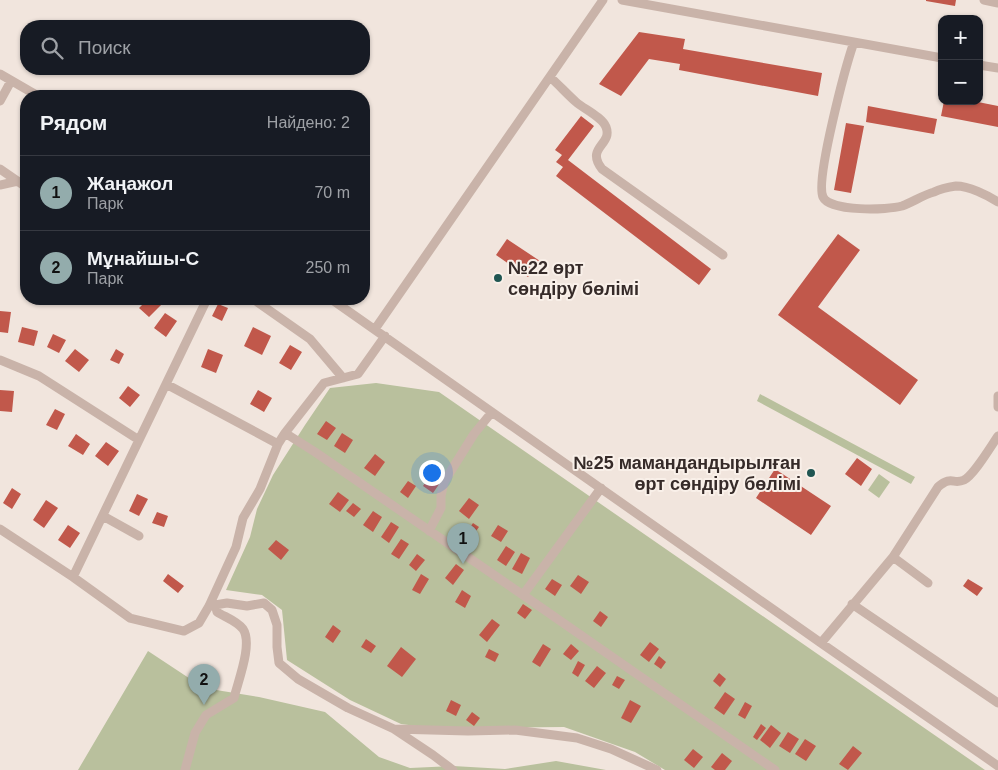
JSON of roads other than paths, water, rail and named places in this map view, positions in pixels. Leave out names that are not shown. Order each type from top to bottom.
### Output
[{"type":"street","points":[[375,329],[603,0]]},
{"type":"street","points":[[622,0],[938,57]]},
{"type":"street","points":[[984,0],[998,3]]},
{"type":"street","points":[[854,42],[848,59],[823,169],[821,193],[824,199],[829,204],[835,206],[874,210],[902,206],[933,192],[956,186],[973,190],[998,202]]},
{"type":"street","points":[[983,66],[998,68]]},
{"type":"street","points":[[0,74],[27,90]]},
{"type":"street","points":[[550,77],[577,103],[603,121],[607,129],[606,137],[595,156],[597,163],[602,169],[723,255]]},
{"type":"street","points":[[0,101],[11,81]]},
{"type":"street","points":[[0,170],[18,181]]},
{"type":"street","points":[[0,185],[18,181]]},
{"type":"street","points":[[73,577],[166,384],[201,305]]},
{"type":"street","points":[[261,305],[310,340],[343,378]]},
{"type":"street","points":[[340,305],[998,766]]},
{"type":"street","points":[[0,529],[73,577],[130,618],[184,631],[199,622],[212,605],[236,547],[243,518],[260,489],[278,444],[285,433],[324,383],[358,374],[385,336]]},
{"type":"street","points":[[0,360],[39,376],[139,440]]},
{"type":"street","points":[[166,384],[278,444]]},
{"type":"street","points":[[998,396],[998,406]]},
{"type":"street","points":[[429,531],[441,508],[444,482],[474,434],[492,412]]},
{"type":"street","points":[[285,433],[775,770]]},
{"type":"street","points":[[820,642],[893,557],[938,487],[944,481],[964,480],[971,474],[998,436]]},
{"type":"street","points":[[523,595],[601,488]]},
{"type":"street","points":[[102,516],[140,536]]},
{"type":"street","points":[[893,557],[928,583]]},
{"type":"street","points":[[212,605],[227,603],[247,606],[264,603],[272,610],[277,624],[279,663],[298,679],[340,703],[394,729],[433,754],[453,770]]},
{"type":"street","points":[[852,604],[998,703]]},
{"type":"street","points":[[185,770],[195,733],[206,715],[234,698],[247,645],[244,630],[216,612],[212,605]]},
{"type":"street","points":[[394,729],[515,730],[577,738],[611,749],[657,770]]},
{"type":"place","name":"№22 өрт сөндіру бөлімі","points":[[498,278]]},
{"type":"place","name":"№25 мамандандырылған өрт сөндіру бөлімі","points":[[811,473]]},
{"type":"place","name":"Жаңажол","points":[[463,564]]},
{"type":"place","name":"Мұнайшы-С","points":[[204,705]]}]
